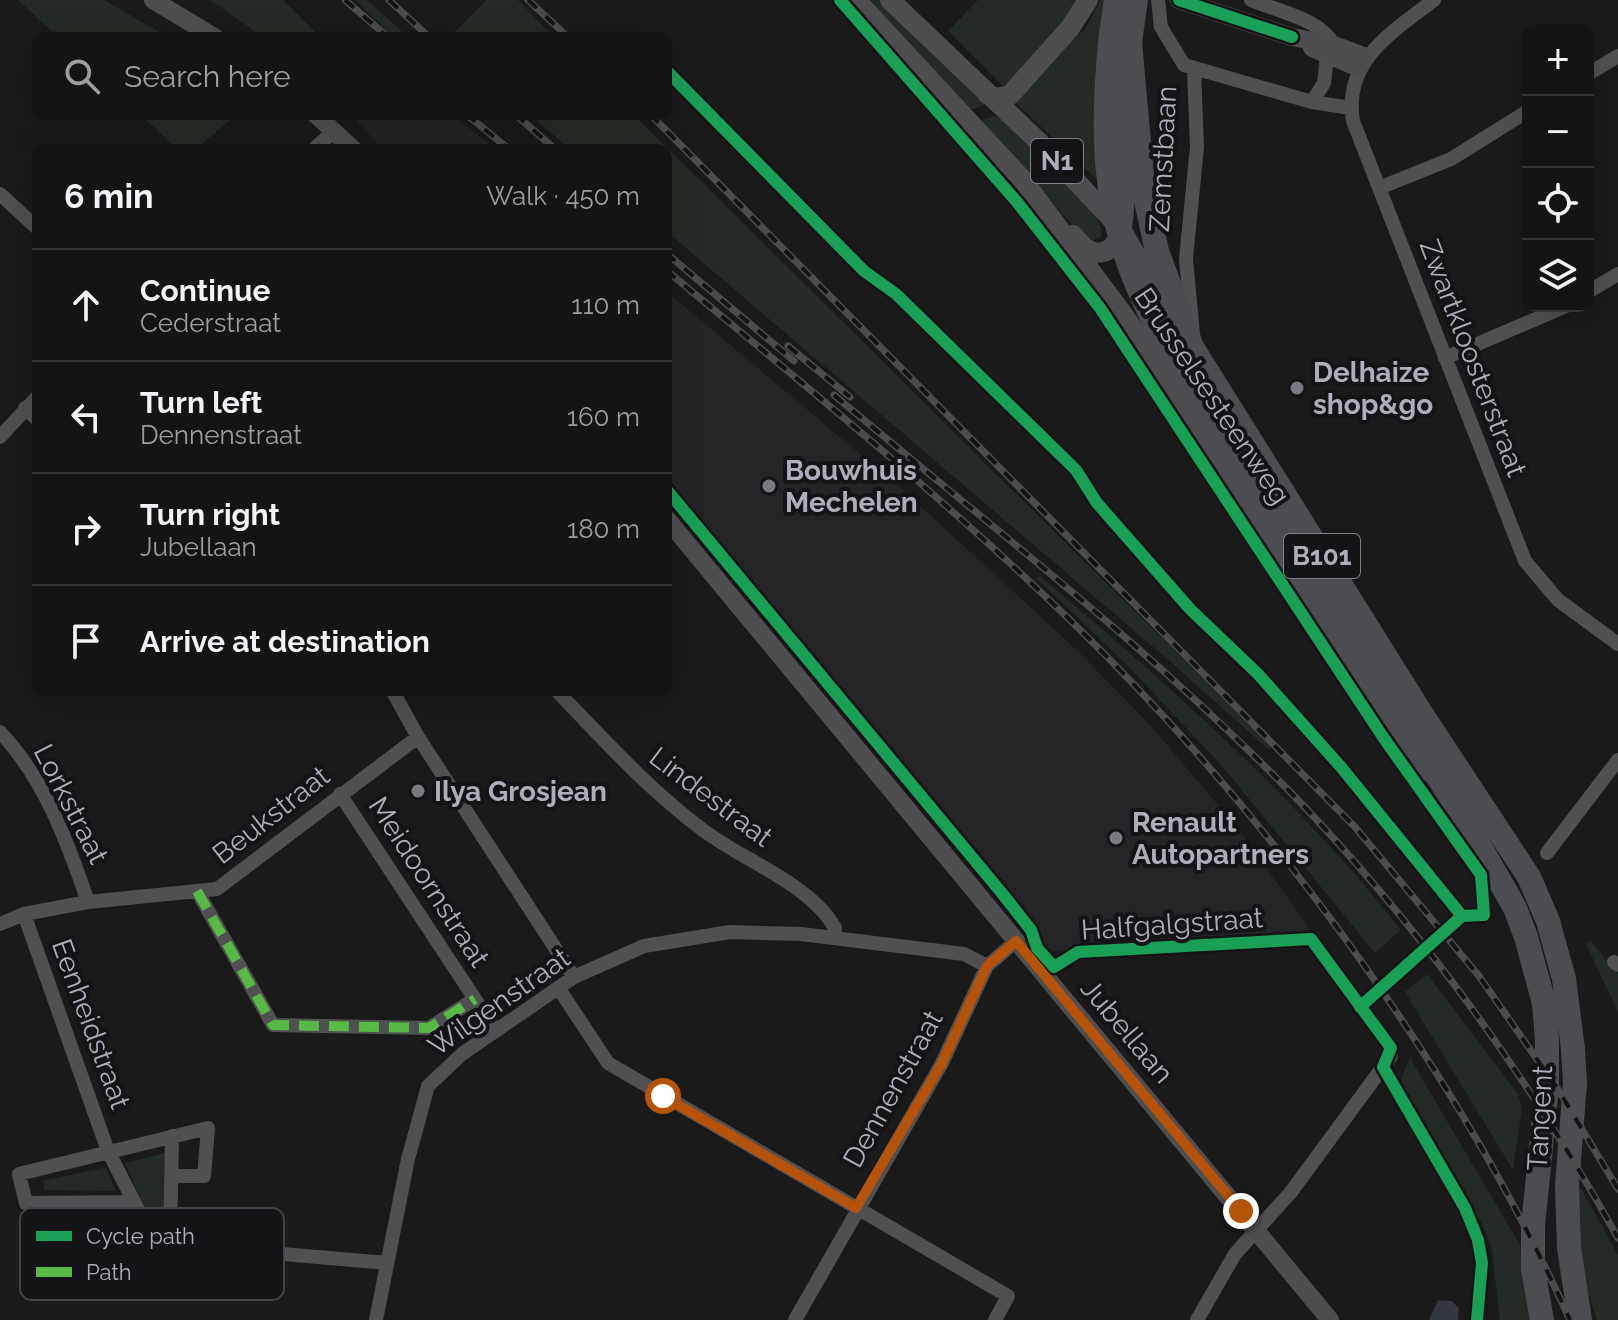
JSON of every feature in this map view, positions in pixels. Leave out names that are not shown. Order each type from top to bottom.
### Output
[{"type":"highway","name":"B101","points":[[1116,0],[1149,220],[1192,347]]},
{"type":"highway","name":"B101","points":[[1136,0],[1120,38],[1104,138],[1109,191],[1121,245],[1153,323],[1359,657],[1423,753],[1481,852]]},
{"type":"highway","name":"Brusselsesteenweg","points":[[1192,347],[1412,700],[1529,877],[1548,921]]},
{"type":"highway","name":"Brusselsesteenweg","points":[[1481,852],[1515,908],[1526,937]]},
{"type":"highway","name":"Tangent","points":[[1548,921],[1564,979],[1573,1049],[1575,1083],[1568,1202],[1569,1248],[1580,1320]]},
{"type":"highway","name":"Tangent","points":[[1526,937],[1544,1003],[1547,1041],[1547,1087],[1533,1226],[1533,1269],[1542,1320]]},
{"type":"main road","points":[[153,0],[206,32]]},
{"type":"main road","name":"Brusselsesteenweg","points":[[856,0],[1022,179],[1108,294],[1213,447],[1355,674],[1481,852]]},
{"type":"main road","name":"Brusselsesteenweg","points":[[890,0],[1038,141],[1121,229],[1192,347]]},
{"type":"main road","points":[[987,94],[996,98],[1010,95],[1070,28],[1088,0]]},
{"type":"main road","points":[[1179,0],[1363,62]]},
{"type":"main road","points":[[1022,179],[1090,250],[1104,252],[1112,247],[1121,229],[1125,199],[1124,82],[1120,38]]},
{"type":"main road","points":[[322,120],[348,144]]},
{"type":"main road","points":[[1108,294],[1109,280],[1117,267],[1131,264],[1147,273]]},
{"type":"main road","name":"Jubellaan","points":[[672,525],[1330,1320]]},
{"type":"street","points":[[1158,0],[1159,19],[1169,43],[1184,65],[1312,102],[1351,108],[1353,83],[1363,62],[1434,0]]},
{"type":"street","points":[[1251,0],[1327,33],[1331,51],[1324,83],[1312,102]]},
{"type":"street","points":[[1594,70],[1618,56]]},
{"type":"street","name":"Zemstbaan","points":[[1192,347],[1195,322],[1186,259],[1197,147],[1194,70]]},
{"type":"street","name":"Zwartkloosterstraat","points":[[1351,108],[1379,188],[1525,561],[1558,600],[1618,644]]},
{"type":"street","points":[[1379,188],[1451,159],[1522,115]]},
{"type":"street","points":[[320,144],[334,131]]},
{"type":"street","points":[[0,194],[32,223]]},
{"type":"street","points":[[1594,288],[1618,274]]},
{"type":"street","points":[[1445,358],[1552,312]]},
{"type":"street","points":[[0,437],[32,402]]},
{"type":"street","points":[[25,408],[32,414]]},
{"type":"street","points":[[395,696],[418,737],[574,977]]},
{"type":"street","name":"Lindestraat","points":[[562,696],[630,770],[704,831],[819,905],[835,928],[833,938]]},
{"type":"street","name":"Lorkstraat","points":[[0,732],[17,750],[38,784],[69,847],[88,902]]},
{"type":"street","name":"Beukstraat","points":[[0,924],[24,914],[88,902],[217,889],[418,737]]},
{"type":"street","points":[[1547,853],[1618,760]]},
{"type":"street","name":"Meidoornstraat","points":[[340,794],[496,1031]]},
{"type":"street","name":"Meidoornstraat","points":[[197,891],[273,1025],[429,1028],[475,999]]},
{"type":"street","name":"Eenheidstraat","points":[[24,914],[108,1151],[137,1208]]},
{"type":"street","name":"Wilgenstraat","points":[[376,1320],[408,1159],[428,1086],[462,1054],[574,977],[644,946],[692,936],[773,931],[964,954],[987,966]]},
{"type":"street","name":"Halfgalgstraat","points":[[1044,975],[1078,952],[1311,939],[1391,1048],[1391,1056],[1291,1192],[1257,1230]]},
{"type":"street","points":[[987,966],[1016,941]]},
{"type":"street","name":"Dennenstraat","points":[[795,1320],[856,1208],[942,1063],[987,966]]},
{"type":"street","points":[[559,989],[608,1063],[1008,1296],[995,1320]]},
{"type":"street","points":[[134,1202],[26,1203],[19,1174],[208,1128],[204,1176],[173,1176]]},
{"type":"street","points":[[172,1136],[172,1208]]},
{"type":"street","points":[[1197,1320],[1235,1254],[1257,1230]]},
{"type":"street","points":[[284,1254],[387,1263]]},
{"type":"shaded area","points":[[18,0],[104,0],[160,32],[53,32]]},
{"type":"shaded area","points":[[210,0],[283,0],[315,32],[255,32]]},
{"type":"shaded area","points":[[355,0],[367,0],[402,32],[388,32]]},
{"type":"shaded area","points":[[487,0],[518,0],[549,32],[455,32]]},
{"type":"shaded area","points":[[868,0],[882,0],[987,104],[968,111]]},
{"type":"shaded area","points":[[978,0],[1079,0],[1014,84],[1003,86],[948,31]]},
{"type":"shaded area","points":[[1101,0],[1107,0],[1097,180],[1015,102],[1056,53],[1085,29]]},
{"type":"shaded area","points":[[994,116],[1005,121],[1078,191],[1099,222],[1102,236],[1093,240],[1080,234],[1009,152],[982,128],[982,120]]},
{"type":"shaded area","points":[[146,120],[231,120],[201,144],[172,144]]},
{"type":"shaded area","points":[[356,120],[459,120],[489,144],[378,144]]},
{"type":"shaded area","points":[[536,120],[639,120],[663,144],[564,144]]},
{"type":"shaded area","points":[[672,153],[1272,747],[1269,750],[1165,657],[672,236]]},
{"type":"shaded area","points":[[672,296],[904,491],[1079,652],[1151,726],[1236,826],[1311,930],[1041,952],[672,493]]},
{"type":"shaded area","points":[[1035,577],[1041,577],[1089,618],[1230,744],[1319,834],[1401,930],[1375,953],[1223,767],[1127,665]]},
{"type":"shaded area","points":[[1590,940],[1618,974],[1618,1012],[1586,944]]},
{"type":"shaded area","points":[[1427,974],[1518,1094],[1522,1108],[1513,1170],[1405,992]]},
{"type":"shaded area","points":[[1410,1058],[1520,1245],[1532,1320],[1500,1320],[1492,1250],[1484,1228],[1402,1088],[1402,1076]]},
{"type":"shaded area","points":[[165,1153],[164,1208],[145,1208],[125,1163]]},
{"type":"shaded area","points":[[106,1167],[116,1191],[45,1190],[43,1181]]},
{"type":"shaded area","points":[[1580,1186],[1618,1255],[1618,1320],[1597,1320],[1587,1289],[1578,1236]]},
{"type":"shaded area","points":[[1438,1300],[1452,1301],[1459,1309],[1458,1320],[1429,1320]]},
{"type":"railway","points":[[345,0],[382,32]]},
{"type":"railway","points":[[389,0],[424,32]]},
{"type":"railway","points":[[528,0],[563,32]]},
{"type":"railway","points":[[473,120],[503,144]]},
{"type":"railway","points":[[522,120],[549,144]]},
{"type":"railway","points":[[656,120],[1355,827],[1479,976],[1559,1091],[1618,1189]]},
{"type":"railway","points":[[672,258],[794,361]]},
{"type":"railway","points":[[672,275],[871,441],[1022,574],[1143,695],[1215,775],[1285,859],[1352,948],[1414,1039],[1472,1132],[1524,1226],[1570,1320]]},
{"type":"railway","points":[[788,346],[850,397]]},
{"type":"railway","points":[[834,395],[1142,652],[1315,818],[1400,916],[1479,1019],[1552,1126],[1618,1238]]},
{"type":"marked path","points":[[197,891],[273,1025],[429,1028],[475,999]]},
{"type":"cycle path","points":[[840,0],[1017,202],[1100,308],[1383,737],[1481,875],[1484,915],[1462,916],[1360,1007]]},
{"type":"cycle path","points":[[1179,0],[1292,37]]},
{"type":"cycle path","points":[[672,76],[864,271],[896,294],[1076,470],[1097,503],[1190,609],[1258,674],[1341,767],[1462,916]]},
{"type":"cycle path","points":[[672,496],[1001,892],[1031,930],[1037,948],[1054,967],[1078,952],[1311,939],[1391,1048],[1383,1067],[1465,1208],[1478,1240],[1482,1263],[1477,1320]]},
{"type":"place","name":"Delhaize shop&go","points":[[1297,388]]},
{"type":"place","name":"Bouwhuis Mechelen","points":[[769,486]]},
{"type":"place","name":"Ilya Grosjean","points":[[418,791]]},
{"type":"place","name":"Renault Autopartners","points":[[1116,838]]},
{"type":"route","points":[[663,1096],[856,1208],[942,1063],[987,966],[1016,941],[1241,1211]]}]
